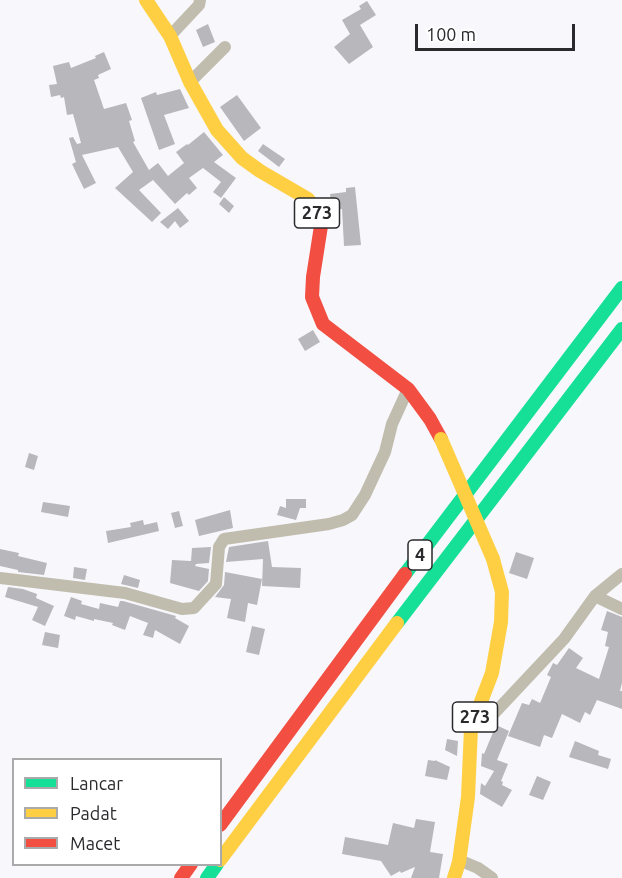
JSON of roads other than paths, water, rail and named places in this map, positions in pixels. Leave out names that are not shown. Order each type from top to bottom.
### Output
[{"type":"main road","name":"273","points":[[146,0],[170,36],[190,82],[217,130],[242,158],[260,171],[300,193],[308,199],[317,212],[321,226],[312,297],[323,324],[408,389],[430,418],[493,559],[502,592],[501,622],[492,673],[471,728],[468,797],[459,860],[454,878]]},
{"type":"main road","name":"4","points":[[222,822],[416,560],[622,288]]},
{"type":"main road","name":"4","points":[[222,857],[424,586],[622,329]]},
{"type":"street","points":[[170,36],[199,5],[200,0]]},
{"type":"street","points":[[190,82],[225,47]]},
{"type":"street","points":[[0,578],[126,593],[182,609],[194,608],[216,584],[219,547],[224,539],[329,524],[352,515],[365,495],[385,452],[392,424],[408,389]]},
{"type":"street","points":[[471,728],[487,721],[564,639],[595,596],[622,574]]},
{"type":"street","points":[[595,596],[622,609]]},
{"type":"street","points":[[459,860],[478,868],[492,878]]}]
